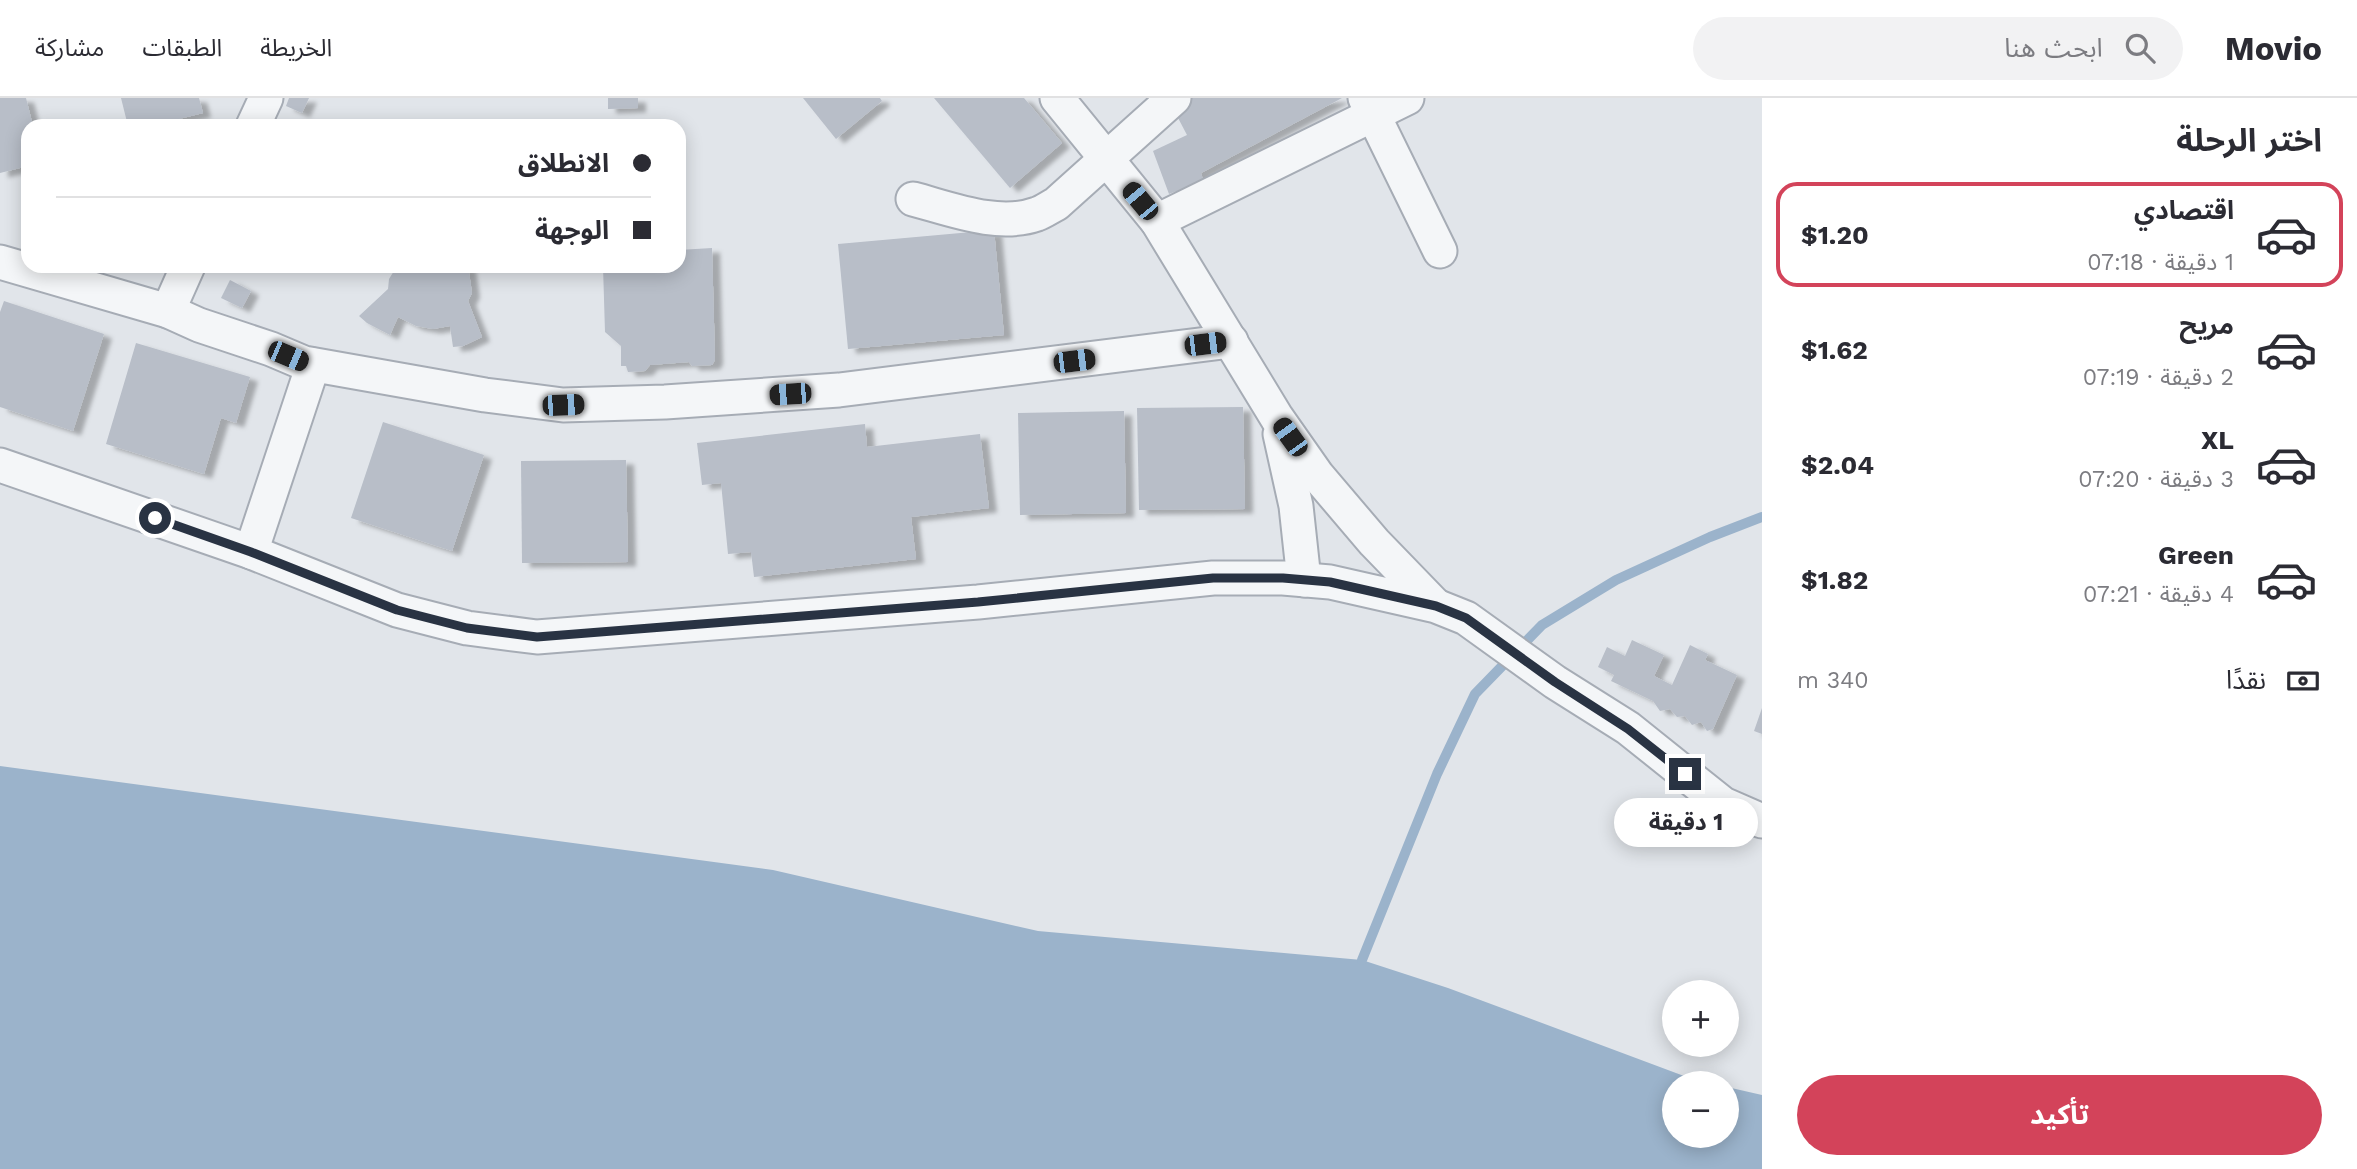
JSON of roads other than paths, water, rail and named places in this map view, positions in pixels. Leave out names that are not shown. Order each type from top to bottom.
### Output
[{"type":"street","points":[[256,119],[266,98]]},
{"type":"street","points":[[1057,98],[1157,221],[1276,418],[1345,509],[1436,606]]},
{"type":"street","points":[[913,199],[985,218],[1037,215],[1056,204],[1174,98]]},
{"type":"street","points":[[1157,221],[1369,106],[1407,98]]},
{"type":"street","points":[[1369,106],[1440,251]]},
{"type":"street","points":[[0,262],[21,268]]},
{"type":"street","points":[[38,273],[168,311],[199,325],[313,365],[485,395],[563,405],[653,403],[839,390],[1231,341]]},
{"type":"street","points":[[168,311],[185,273]]},
{"type":"street","points":[[251,552],[313,365]]},
{"type":"street","points":[[1276,418],[1296,506],[1304,580]]},
{"type":"street","points":[[0,465],[251,552],[397,610],[467,628],[537,637],[978,602],[1213,578],[1330,582],[1379,591],[1436,606],[1466,618],[1555,682],[1628,729],[1723,804],[1762,821]]},
{"type":"water","points":[[0,766],[773,870],[1038,931],[1362,960],[1448,988],[1671,1071],[1662,1071],[1662,1148],[1739,1148],[1739,1090],[1762,1095],[1762,1169],[0,1169]]},
{"type":"waterway","points":[[1362,960],[1437,774],[1475,694],[1542,625],[1616,580],[1710,537],[1762,517]]}]
